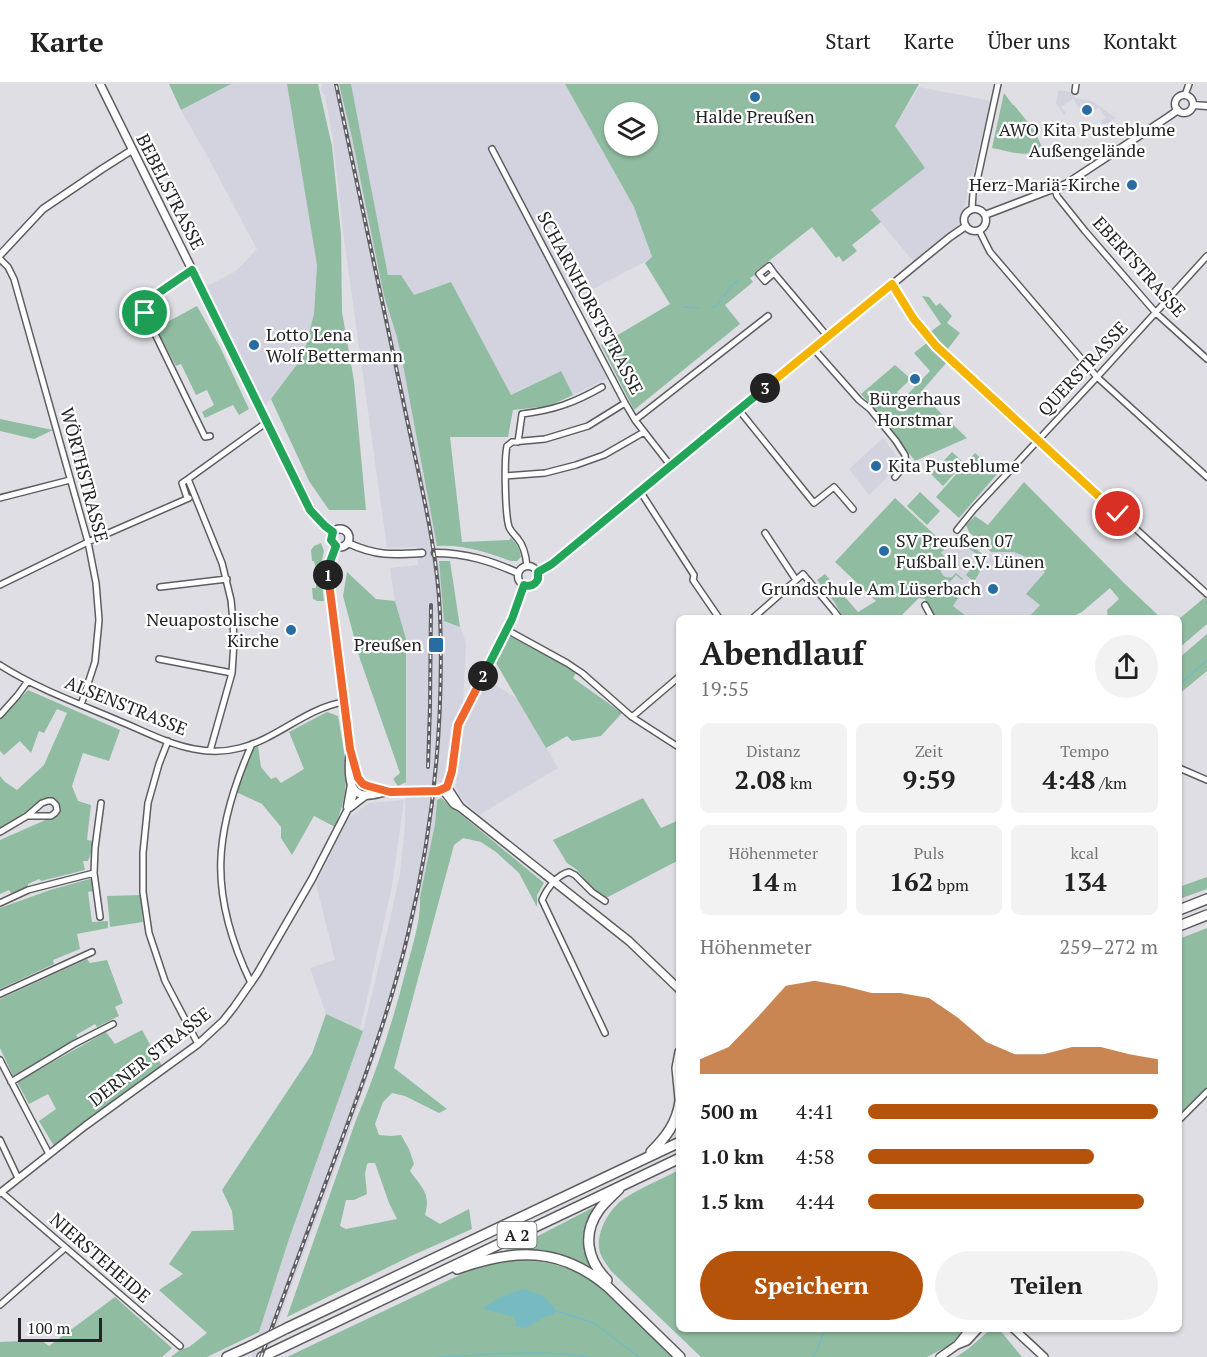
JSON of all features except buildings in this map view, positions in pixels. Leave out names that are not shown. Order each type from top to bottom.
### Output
[{"type":"highway","points":[[1182,909],[1207,899]]},
{"type":"highway","points":[[1182,925],[1207,915]]},
{"type":"highway","points":[[645,1158],[668,1135],[676,1118]]},
{"type":"highway","name":"A 2","points":[[227,1357],[676,1144]]},
{"type":"highway","name":"A 2","points":[[262,1357],[676,1160]]},
{"type":"highway","points":[[625,1184],[599,1209],[593,1219],[589,1233],[592,1261],[604,1278],[685,1357]]},
{"type":"highway","points":[[410,1287],[490,1258],[520,1254],[549,1257],[576,1266],[598,1278],[680,1357]]},
{"type":"main road","name":"BEBELSTRASSE","points":[[100,84],[310,510],[333,532]]},
{"type":"main road","points":[[339,529],[344,530],[349,537],[348,543],[342,547],[336,546],[331,540],[333,532],[339,529]]},
{"type":"main road","points":[[336,546],[328,575],[350,749],[357,774],[363,784],[373,789]]},
{"type":"main road","points":[[350,749],[349,767],[352,789]]},
{"type":"main road","points":[[352,789],[357,774]]},
{"type":"main road","points":[[352,789],[367,795],[445,788],[454,804],[628,941],[676,986]]},
{"type":"main road","points":[[352,789],[390,792]]},
{"type":"main road","points":[[957,1345],[968,1332]]},
{"type":"main road","points":[[940,1357],[967,1341],[975,1332]]},
{"type":"main road","points":[[1017,1332],[1044,1357]]},
{"type":"street","points":[[972,209],[973,193],[998,84]]},
{"type":"street","points":[[1075,91],[1076,84]]},
{"type":"street","points":[[1185,95],[1189,84]]},
{"type":"street","points":[[1185,95],[1191,98],[1193,105],[1187,112],[1178,110],[1175,104],[1179,96],[1185,95]]},
{"type":"street","points":[[1193,105],[1207,106]]},
{"type":"street","points":[[985,215],[1071,181],[1178,110]]},
{"type":"street","name":"SCHARNHORSTSTRASSE","points":[[492,149],[625,404],[670,465]]},
{"type":"street","points":[[0,257],[43,209],[132,150]]},
{"type":"street","name":"EBERTSTRASSE","points":[[1055,189],[1085,231],[1156,313],[1207,359]]},
{"type":"street","points":[[969,210],[980,210],[985,215],[985,226],[979,230],[972,230],[966,226],[964,219],[969,210]]},
{"type":"street","points":[[538,572],[552,564],[813,348],[966,226]]},
{"type":"street","points":[[979,230],[990,252],[1098,377],[1207,477]]},
{"type":"street","name":"QUERSTRASSE","points":[[957,530],[974,508],[1098,377],[1207,256]]},
{"type":"street","name":"WÖRTHSTRASSE","points":[[0,257],[14,279],[88,542],[96,582],[99,620],[95,662],[81,705]]},
{"type":"street","points":[[129,312],[192,270]]},
{"type":"street","points":[[774,273],[828,337]]},
{"type":"street","points":[[892,284],[913,318],[936,346],[1207,594]]},
{"type":"street","points":[[141,305],[205,437],[210,436]]},
{"type":"street","points":[[635,420],[768,316]]},
{"type":"street","points":[[813,348],[854,395],[870,409],[905,455],[906,464],[895,477]]},
{"type":"street","points":[[518,442],[522,414],[546,411],[567,404],[602,387]]},
{"type":"street","points":[[527,566],[522,546],[509,528],[507,446],[509,443],[545,439],[588,426],[625,404]]},
{"type":"street","points":[[739,410],[814,502],[834,487],[853,509]]},
{"type":"street","points":[[188,498],[182,483],[267,422]]},
{"type":"street","points":[[506,476],[545,473],[576,465],[603,455],[644,432]]},
{"type":"street","points":[[188,478],[222,563],[231,600],[233,621],[232,673],[210,751]]},
{"type":"street","points":[[0,498],[70,480]]},
{"type":"street","points":[[640,491],[694,575],[693,580],[717,615]]},
{"type":"street","points":[[0,585],[88,542],[195,495]]},
{"type":"street","points":[[765,533],[796,580]]},
{"type":"street","points":[[348,543],[378,554],[422,553]]},
{"type":"street","points":[[435,553],[476,557],[518,573]]},
{"type":"street","points":[[533,567],[538,572],[538,579],[530,586],[519,582],[518,573],[521,568],[533,567]]},
{"type":"street","points":[[756,615],[803,574],[836,615]]},
{"type":"street","points":[[160,587],[227,579]]},
{"type":"street","points":[[445,788],[452,771],[458,725],[507,630],[524,585]]},
{"type":"street","points":[[925,605],[930,615]]},
{"type":"street","points":[[507,630],[582,673],[632,717],[676,745]]},
{"type":"street","points":[[159,659],[232,673]]},
{"type":"street","name":"ALSENSTRASSE","points":[[0,665],[28,681],[81,705],[168,741],[188,748],[210,751],[232,750],[252,744],[325,706],[344,702]]},
{"type":"street","points":[[632,717],[676,679]]},
{"type":"street","points":[[0,715],[28,681]]},
{"type":"street","points":[[168,741],[148,803],[143,853],[143,892],[149,933],[165,981],[198,1044]]},
{"type":"street","points":[[251,983],[230,933],[223,901],[220,865],[228,807],[252,744]]},
{"type":"street","points":[[1182,769],[1207,780]]},
{"type":"street","name":"DERNER STRASSE","points":[[1,1193],[85,1126],[198,1044],[223,1021],[251,983],[312,879],[351,803],[352,789]]},
{"type":"street","name":"DERNER STRASSE","points":[[345,813],[367,795]]},
{"type":"street","points":[[0,832],[27,816],[42,803],[52,801],[56,805],[57,810],[51,816],[27,816]]},
{"type":"street","points":[[100,917],[94,873],[101,803]]},
{"type":"street","points":[[0,903],[28,890],[94,873]]},
{"type":"street","points":[[605,901],[572,873],[564,874],[554,881],[543,896],[543,903],[605,1034]]},
{"type":"street","points":[[0,994],[92,952]]},
{"type":"street","points":[[11,1082],[74,1044],[113,1024]]},
{"type":"street","points":[[0,1060],[49,1154]]},
{"type":"street","points":[[0,1079],[7,1075]]},
{"type":"street","points":[[1182,1117],[1207,1092]]},
{"type":"street","points":[[0,1140],[18,1178]]},
{"type":"street","name":"NIERSTEHEIDE","points":[[1,1193],[180,1346]]},
{"type":"street","points":[[0,1305],[65,1248]]},
{"type":"shaded area","points":[[231,84],[287,84],[317,264],[314,314],[306,345],[298,363],[264,407],[205,287],[236,271],[257,249],[181,110]]},
{"type":"shaded area","points":[[323,84],[339,84],[384,296],[397,337],[435,537],[444,621],[460,627],[466,643],[463,704],[451,731],[443,782],[438,782],[435,824],[420,897],[382,1036],[345,1143],[265,1357],[251,1357],[289,1239],[363,1031],[400,873],[405,826],[406,639],[395,601],[390,568],[418,565],[418,547],[387,548],[344,239],[333,139],[325,95],[321,88]]},
{"type":"shaded area","points":[[351,84],[565,84],[634,207],[652,258],[568,302],[608,378],[573,395],[560,371],[511,395],[451,283],[414,295],[401,275],[388,275]]},
{"type":"shaded area","points":[[919,87],[991,101],[960,223],[914,262],[871,211],[917,157],[895,126]]},
{"type":"shaded area","name":"AWO Kita Pusteblume Außengelände","points":[[1059,90],[1075,93],[1075,98],[1092,101],[1116,118],[1104,125],[1101,121],[1106,118],[1099,107],[1085,116],[1073,99],[1061,107],[1066,113],[1064,115],[1056,103]]},
{"type":"shaded area","name":"Kita Pusteblume","points":[[883,438],[902,463],[869,495],[849,469]]},
{"type":"shaded area","name":"Grundschule Am Lüserbach","points":[[958,534],[986,558],[991,552],[1014,552],[1026,557],[1045,572],[1040,605],[1031,615],[965,615],[953,606],[961,594],[929,567]]},
{"type":"shaded area","points":[[488,680],[518,699],[558,768],[479,815],[460,797],[456,786],[461,733]]},
{"type":"shaded area","points":[[404,800],[392,886],[360,1029],[326,1014],[310,968],[335,960],[316,884],[348,819],[370,803]]},
{"type":"green space","points":[[169,84],[231,84],[181,110]]},
{"type":"green space","points":[[287,84],[318,84],[332,146],[341,234],[342,312],[354,381],[366,510],[329,510],[309,481],[271,399],[298,363],[306,345],[314,314],[317,265]]},
{"type":"green space","points":[[339,84],[351,84],[388,275],[401,275],[414,295],[451,282],[511,395],[561,371],[573,395],[549,406],[513,410],[508,437],[450,437],[462,542],[509,540],[511,538],[520,551],[521,557],[517,561],[465,547],[437,546],[403,365],[384,296]]},
{"type":"green space","points":[[565,84],[919,84],[895,126],[925,168],[871,210],[881,222],[852,245],[857,251],[843,262],[839,256],[836,258],[812,227],[755,272],[756,274],[750,278],[753,282],[725,305],[740,324],[634,410],[601,345],[670,304],[645,263],[652,257],[634,207],[605,156],[658,156],[658,102],[604,102],[604,154]]},
{"type":"green space","points":[[1004,93],[1034,130],[1043,149],[1024,154],[992,148]]},
{"type":"green space","points":[[922,296],[929,297],[936,306],[940,303],[952,316],[947,323],[960,333],[947,350],[930,332],[941,324]]},
{"type":"green space","points":[[197,306],[220,347],[249,409],[239,415],[233,405],[205,418],[202,412],[214,405],[207,390],[196,395],[181,364],[176,366],[158,333],[162,330],[160,326]]},
{"type":"green space","points":[[928,342],[948,361],[920,393],[967,438],[915,461],[861,394],[895,365],[911,379],[897,392],[903,399],[930,371],[914,353]]},
{"type":"green space","points":[[0,419],[53,430],[34,439],[0,431]]},
{"type":"green space","points":[[952,452],[964,463],[943,486],[931,474]]},
{"type":"green space","points":[[975,453],[998,473],[959,518],[936,497]]},
{"type":"green space","points":[[1024,482],[1158,615],[1108,615],[1107,610],[1119,599],[1110,588],[1076,615],[1031,615],[1040,605],[1026,594],[1045,572],[1026,557],[1014,552],[991,552],[969,532],[966,525],[975,516],[988,525]]},
{"type":"green space","points":[[920,492],[940,511],[927,525],[907,506]]},
{"type":"green space","points":[[895,498],[936,536],[934,539],[949,544],[941,553],[946,563],[941,572],[948,577],[956,573],[963,579],[956,575],[948,584],[961,594],[953,606],[965,615],[933,615],[925,599],[919,598],[902,615],[841,615],[817,580],[825,574],[858,612],[876,601],[835,562]]},
{"type":"green space","points":[[968,542],[987,558],[974,582],[966,575],[974,565],[976,566],[979,556],[966,546]]},
{"type":"green space","points":[[321,543],[324,551],[320,569],[324,601],[317,601],[313,599],[312,588],[316,588],[316,568],[312,561],[311,550]]},
{"type":"green space","points":[[439,561],[450,561],[460,627],[444,621]]},
{"type":"green space","points":[[347,572],[376,599],[395,601],[406,639],[406,782],[398,786],[393,779],[400,773],[360,659],[343,596]]},
{"type":"green space","points":[[1204,598],[1207,599],[1207,624],[1182,645],[1182,616]]},
{"type":"green space","points":[[1207,634],[1207,671],[1182,692],[1182,655]]},
{"type":"green space","points":[[510,636],[571,669],[576,673],[573,678],[622,713],[601,736],[572,741],[567,736],[546,748],[496,663]]},
{"type":"green space","points":[[28,690],[120,730],[109,761],[83,753],[72,786],[78,801],[91,805],[87,840],[93,841],[88,861],[83,861],[85,870],[41,881],[39,879],[28,884],[28,887],[0,894],[0,840],[59,813],[55,798],[43,798],[26,815],[0,828],[0,776],[17,790],[44,765],[67,713],[57,709],[44,733],[39,731],[31,753],[20,741],[4,755],[0,751],[0,719]]},
{"type":"green space","points":[[327,712],[338,716],[345,763],[344,800],[335,827],[314,816],[292,855],[281,838],[281,827],[262,804],[236,792],[253,747],[258,746],[261,767],[271,779],[276,777],[281,783],[304,769],[289,732]]},
{"type":"green space","points":[[441,798],[544,883],[537,895],[537,907],[519,873],[496,852],[481,842],[463,838],[454,845],[394,1068],[447,1109],[439,1113],[405,1096],[392,1093],[383,1102],[375,1124],[379,1135],[401,1135],[409,1149],[414,1164],[410,1171],[426,1196],[425,1215],[440,1224],[469,1209],[472,1229],[411,1256],[287,1317],[396,1008],[418,925],[420,897],[435,824],[437,800]],"holes":[[[375,1163],[397,1219],[346,1229],[340,1226],[346,1200],[354,1200],[367,1194],[365,1174],[367,1164]]]},
{"type":"green space","points":[[643,798],[661,828],[676,821],[676,862],[606,898],[591,887],[577,870],[567,863],[553,840]]},
{"type":"green space","points":[[1207,877],[1207,889],[1182,898],[1182,886]]},
{"type":"green space","points":[[93,878],[94,891],[88,892],[92,922],[108,921],[108,928],[77,934],[80,949],[53,960],[54,964],[0,989],[0,908]]},
{"type":"green space","points":[[140,895],[143,922],[110,927],[107,896]]},
{"type":"green space","points":[[1207,928],[1207,1091],[1182,1117],[1182,938]]},
{"type":"green space","points":[[87,959],[90,963],[107,960],[123,1003],[115,1007],[119,1016],[97,1027],[95,1024],[76,1035],[78,1038],[13,1076],[0,1048],[0,999]]},
{"type":"green space","points":[[326,1014],[363,1031],[289,1239],[259,1332],[207,1357],[171,1357],[207,1333],[159,1290],[183,1274],[169,1264],[192,1231],[234,1230],[232,1211],[222,1190],[312,1054]]},
{"type":"green space","points":[[142,1030],[162,1066],[54,1146],[39,1121],[56,1109],[48,1094],[29,1104],[17,1082],[106,1032],[115,1044]]},
{"type":"green space","points":[[676,1171],[676,1332],[962,1332],[950,1345],[927,1357],[701,1357],[611,1271],[602,1257],[599,1239],[608,1215],[625,1198]]},
{"type":"green space","points":[[598,1205],[589,1222],[595,1272],[569,1260],[499,1253],[534,1238]]},
{"type":"green space","points":[[516,1260],[553,1264],[588,1278],[617,1302],[673,1357],[287,1357],[470,1270],[498,1262]]},
{"type":"green space","points":[[115,1297],[172,1348],[162,1357],[0,1357],[0,1342],[41,1340],[49,1346]]},
{"type":"green space","points":[[988,1332],[1001,1332],[1022,1357],[956,1357]]},
{"type":"water","points":[[524,1289],[544,1296],[557,1311],[526,1328],[516,1327],[515,1317],[483,1309],[503,1296]]},
{"type":"waterway","points":[[734,283],[738,281]]},
{"type":"waterway","points":[[713,307],[719,303],[732,285]]},
{"type":"waterway","points":[[683,307],[699,308]]},
{"type":"waterway","points":[[1182,682],[1207,660]]},
{"type":"waterway","points":[[557,1311],[594,1323],[639,1357]]},
{"type":"waterway","points":[[813,1357],[823,1332]]},
{"type":"waterway","points":[[437,1357],[532,1353],[588,1357]]},
{"type":"railway","points":[[261,1357],[377,1042],[394,988],[417,895],[424,855],[438,735],[440,614],[431,533],[336,84]]},
{"type":"railway","points":[[428,767],[431,605]]},
{"type":"place","name":"Halde Preußen","points":[[755,97]]},
{"type":"place","name":"AWO Kita Pusteblume Außengelände","points":[[1087,110]]},
{"type":"place","name":"Herz-Mariä-Kirche","points":[[1132,185]]},
{"type":"place","name":"Lotto Lena Wolf Bettermann","points":[[254,345]]},
{"type":"place","name":"Bürgerhaus Horstmar","points":[[915,379]]},
{"type":"place","name":"Kita Pusteblume","points":[[876,466]]},
{"type":"place","name":"SV Preußen 07 Fußball e.V. Lünen","points":[[884,551]]},
{"type":"place","name":"Grundschule Am Lüserbach","points":[[993,589]]},
{"type":"place","name":"Neuapostolische Kirche","points":[[291,630]]},
{"type":"place","name":"Preußen","points":[[436,645]]},
{"type":"route","points":[[145,313],[141,305],[192,270],[310,510],[333,532],[331,540],[336,546],[328,575],[350,749],[360,781],[373,789],[390,792],[438,791],[447,787],[451,779],[458,725],[512,619],[524,585],[534,584],[538,579],[538,572],[552,564],[892,284],[913,318],[936,346],[1118,514]]}]
